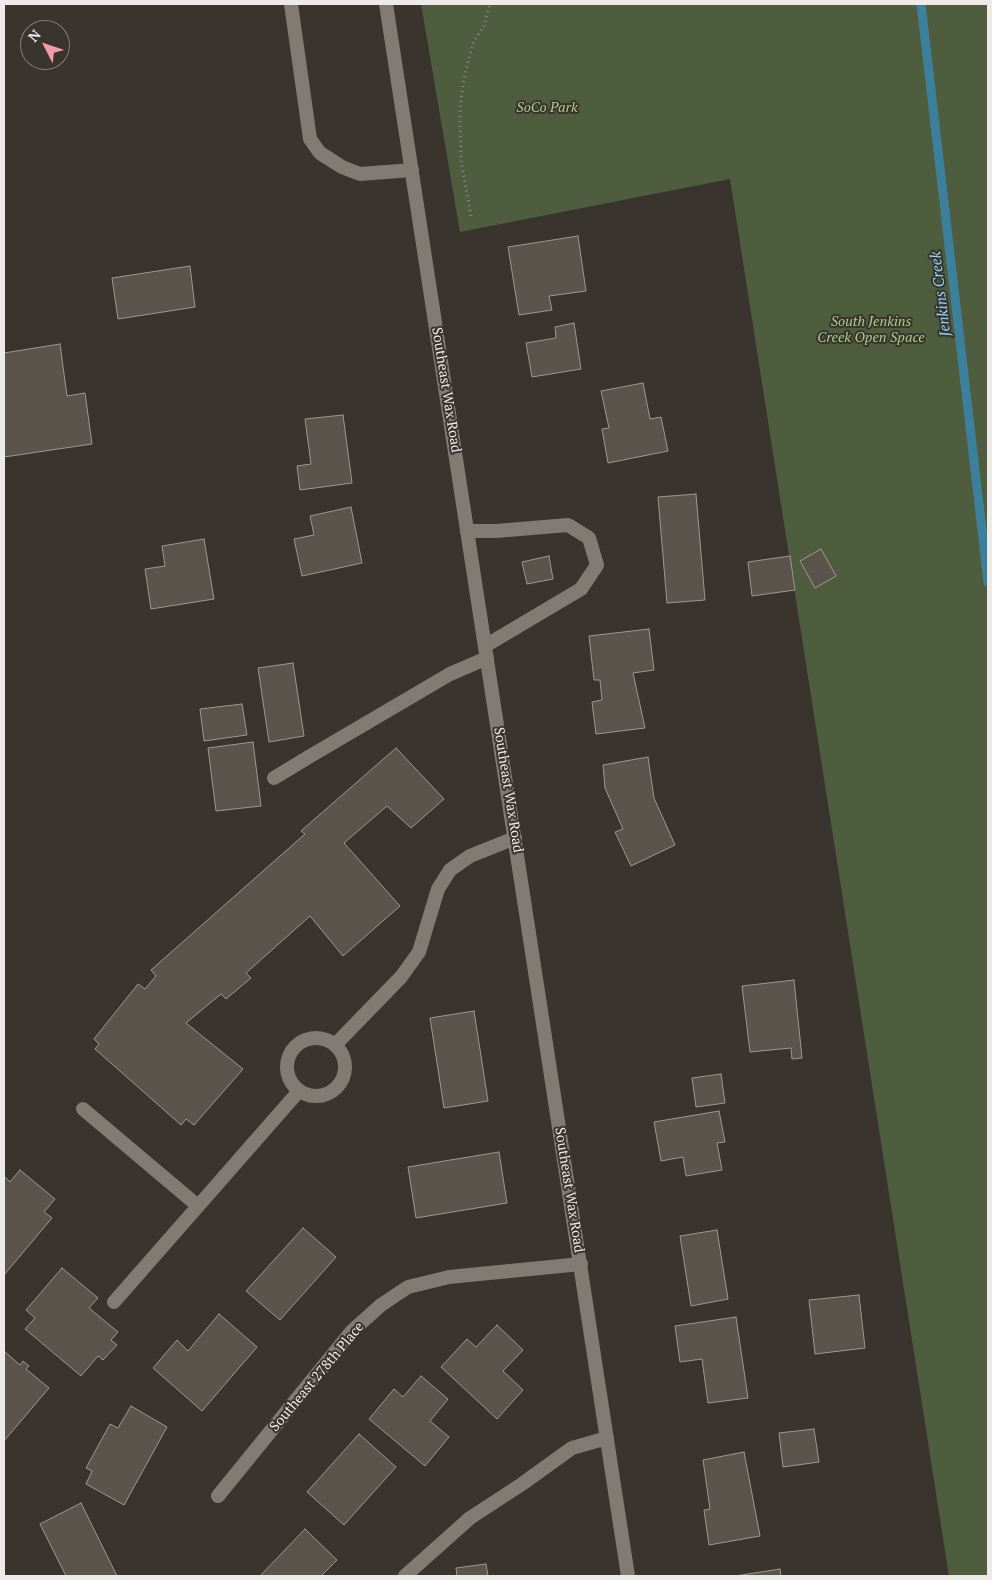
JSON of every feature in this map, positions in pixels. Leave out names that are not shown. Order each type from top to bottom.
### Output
[{"type":"street","points":[[291,4],[310,139],[320,152],[342,168],[360,174],[412,170]]},
{"type":"street","name":"Southeast Wax Road","points":[[386,4],[628,1576]]},
{"type":"street","points":[[274,778],[486,652],[581,589],[597,565],[590,538],[568,525],[496,531],[468,531]]},
{"type":"street","points":[[335,1045],[401,977],[419,952],[438,889],[450,870],[470,856],[515,838]]},
{"type":"street","points":[[318,1038],[327,1040],[335,1045],[342,1052],[346,1072],[336,1089],[328,1094],[318,1096],[308,1095],[299,1091],[292,1084],[288,1076],[287,1067],[293,1049],[309,1039],[318,1038]]},
{"type":"street","points":[[114,1302],[299,1091]]},
{"type":"street","points":[[83,1109],[198,1206]]},
{"type":"street","name":"Southeast 278th Place","points":[[218,1496],[352,1331],[381,1306],[408,1287],[448,1277],[581,1264]]},
{"type":"street","points":[[405,1576],[470,1518],[572,1448],[607,1438]]},
{"type":"path","points":[[470,216],[461,160],[460,109],[463,84],[474,41],[484,26],[490,4]]},
{"type":"green space","name":"South Jenkins Creek Open Space","points":[[421,4],[988,4],[988,1576],[949,1576],[730,179],[460,232]]},
{"type":"building","points":[[578,236],[586,291],[549,296],[552,310],[519,315],[508,247]]},
{"type":"building","points":[[190,266],[195,307],[118,319],[112,278]]},
{"type":"building","points":[[574,323],[581,369],[532,377],[526,343],[556,338],[555,327]]},
{"type":"building","points":[[60,344],[67,396],[85,393],[92,444],[4,457],[4,353]]},
{"type":"building","points":[[643,383],[650,419],[661,417],[668,451],[608,463],[602,429],[609,428],[601,391]]},
{"type":"building","points":[[343,415],[352,483],[300,490],[297,466],[311,464],[305,419]]},
{"type":"building","points":[[696,494],[705,600],[667,603],[658,497]]},
{"type":"building","points":[[351,507],[362,563],[302,576],[294,539],[314,535],[310,516]]},
{"type":"building","points":[[204,539],[214,599],[151,609],[145,569],[165,566],[162,546]]},
{"type":"building","points":[[821,549],[836,576],[815,588],[800,561]]},
{"type":"building","points":[[549,556],[553,579],[527,584],[522,562]]},
{"type":"building","points":[[790,556],[795,590],[752,596],[748,562]]},
{"type":"building","points":[[649,629],[654,670],[633,673],[645,728],[596,734],[592,702],[602,700],[600,680],[594,680],[589,636]]},
{"type":"building","points":[[293,663],[304,736],[269,742],[258,668]]},
{"type":"building","points":[[242,704],[247,735],[204,741],[200,709]]},
{"type":"building","points":[[253,742],[261,806],[216,811],[208,748]]},
{"type":"building","points":[[396,748],[444,799],[411,828],[387,806],[344,843],[400,906],[343,956],[310,916],[246,973],[251,978],[226,999],[221,994],[186,1023],[243,1069],[194,1125],[186,1119],[181,1125],[95,1049],[99,1044],[94,1039],[138,984],[145,989],[156,976],[151,970],[305,834],[301,831]]},
{"type":"building","points":[[648,757],[654,798],[675,845],[631,866],[615,832],[623,829],[605,788],[603,765]]},
{"type":"building","points":[[794,980],[802,1058],[792,1059],[791,1048],[750,1052],[742,986]]},
{"type":"building","points":[[474,1011],[488,1101],[444,1108],[430,1018]]},
{"type":"building","points":[[721,1074],[725,1103],[696,1107],[692,1078]]},
{"type":"building","points":[[719,1111],[725,1142],[717,1143],[722,1170],[686,1176],[683,1157],[661,1161],[654,1122]]},
{"type":"building","points":[[499,1152],[507,1203],[416,1218],[408,1167]]},
{"type":"building","points":[[20,1170],[55,1199],[44,1212],[52,1218],[4,1275],[4,1176],[10,1182]]},
{"type":"building","points":[[303,1228],[336,1257],[280,1320],[246,1291]]},
{"type":"building","points":[[717,1230],[728,1299],[691,1306],[680,1236]]},
{"type":"building","points":[[62,1268],[98,1298],[89,1308],[118,1332],[111,1340],[117,1345],[103,1360],[98,1356],[81,1376],[25,1329],[35,1318],[26,1310]]},
{"type":"building","points":[[859,1295],[865,1348],[815,1354],[809,1300]]},
{"type":"building","points":[[219,1314],[257,1347],[202,1411],[153,1368],[177,1340],[188,1351]]},
{"type":"building","points":[[736,1317],[748,1398],[708,1403],[702,1359],[680,1362],[675,1326]]},
{"type":"building","points":[[497,1325],[523,1350],[503,1371],[523,1390],[497,1419],[441,1367],[467,1339],[476,1347]]},
{"type":"building","points":[[4,1351],[20,1365],[23,1361],[29,1366],[26,1369],[49,1388],[4,1441]]},
{"type":"building","points":[[421,1376],[448,1399],[430,1421],[449,1437],[425,1466],[369,1419],[394,1389],[403,1397]]},
{"type":"building","points":[[131,1406],[167,1427],[124,1505],[86,1484],[92,1471],[86,1468],[110,1424],[118,1428]]},
{"type":"building","points":[[814,1429],[819,1462],[783,1467],[779,1433]]},
{"type":"building","points":[[359,1434],[396,1467],[344,1525],[307,1492]]},
{"type":"building","points":[[744,1452],[760,1536],[709,1545],[704,1510],[710,1509],[703,1460]]},
{"type":"building","points":[[81,1503],[117,1576],[66,1576],[40,1524]]},
{"type":"building","points":[[305,1529],[337,1560],[321,1576],[260,1576]]},
{"type":"building","points":[[486,1564],[488,1576],[457,1576],[456,1568]]},
{"type":"building","points":[[780,1569],[781,1576],[735,1576]]},
{"type":"waterway","name":"Jenkins Creek","points":[[921,4],[988,582]]},
{"type":"park label","name":"SoCo Park","points":[[547,108]]}]
